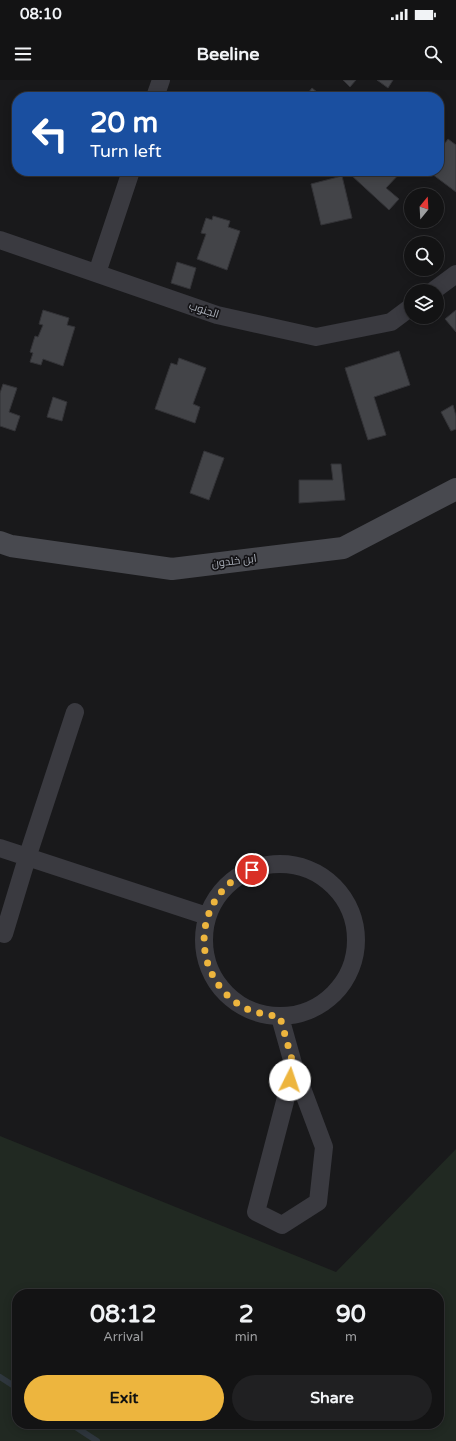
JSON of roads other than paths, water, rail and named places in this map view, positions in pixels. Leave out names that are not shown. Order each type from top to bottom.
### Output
[{"type":"street","points":[[157,92],[161,80]]},
{"type":"street","points":[[97,273],[129,176]]},
{"type":"street","name":"الجنوب","points":[[0,240],[217,315],[316,337],[391,322],[404,312]]},
{"type":"street","points":[[442,284],[456,274]]},
{"type":"street","name":"ابن خلدون","points":[[0,542],[11,546],[172,569],[343,548],[456,489]]},
{"type":"street","points":[[4,934],[27,858],[75,712]]},
{"type":"street","points":[[0,848],[207,916]]},
{"type":"street","points":[[291,864],[316,872],[337,888],[352,910],[358,936],[354,962],[343,986],[325,1003],[304,1014],[280,1017],[256,1013],[235,1002],[218,985],[207,963],[204,939],[207,916],[220,892],[234,879],[264,865],[291,864]]},
{"type":"street","points":[[280,1017],[294,1067],[324,1147],[318,1202],[282,1225],[256,1212],[294,1067]]},
{"type":"waterway","points":[[0,1377],[12,1385]]},
{"type":"waterway","points":[[79,1429],[97,1441]]}]
